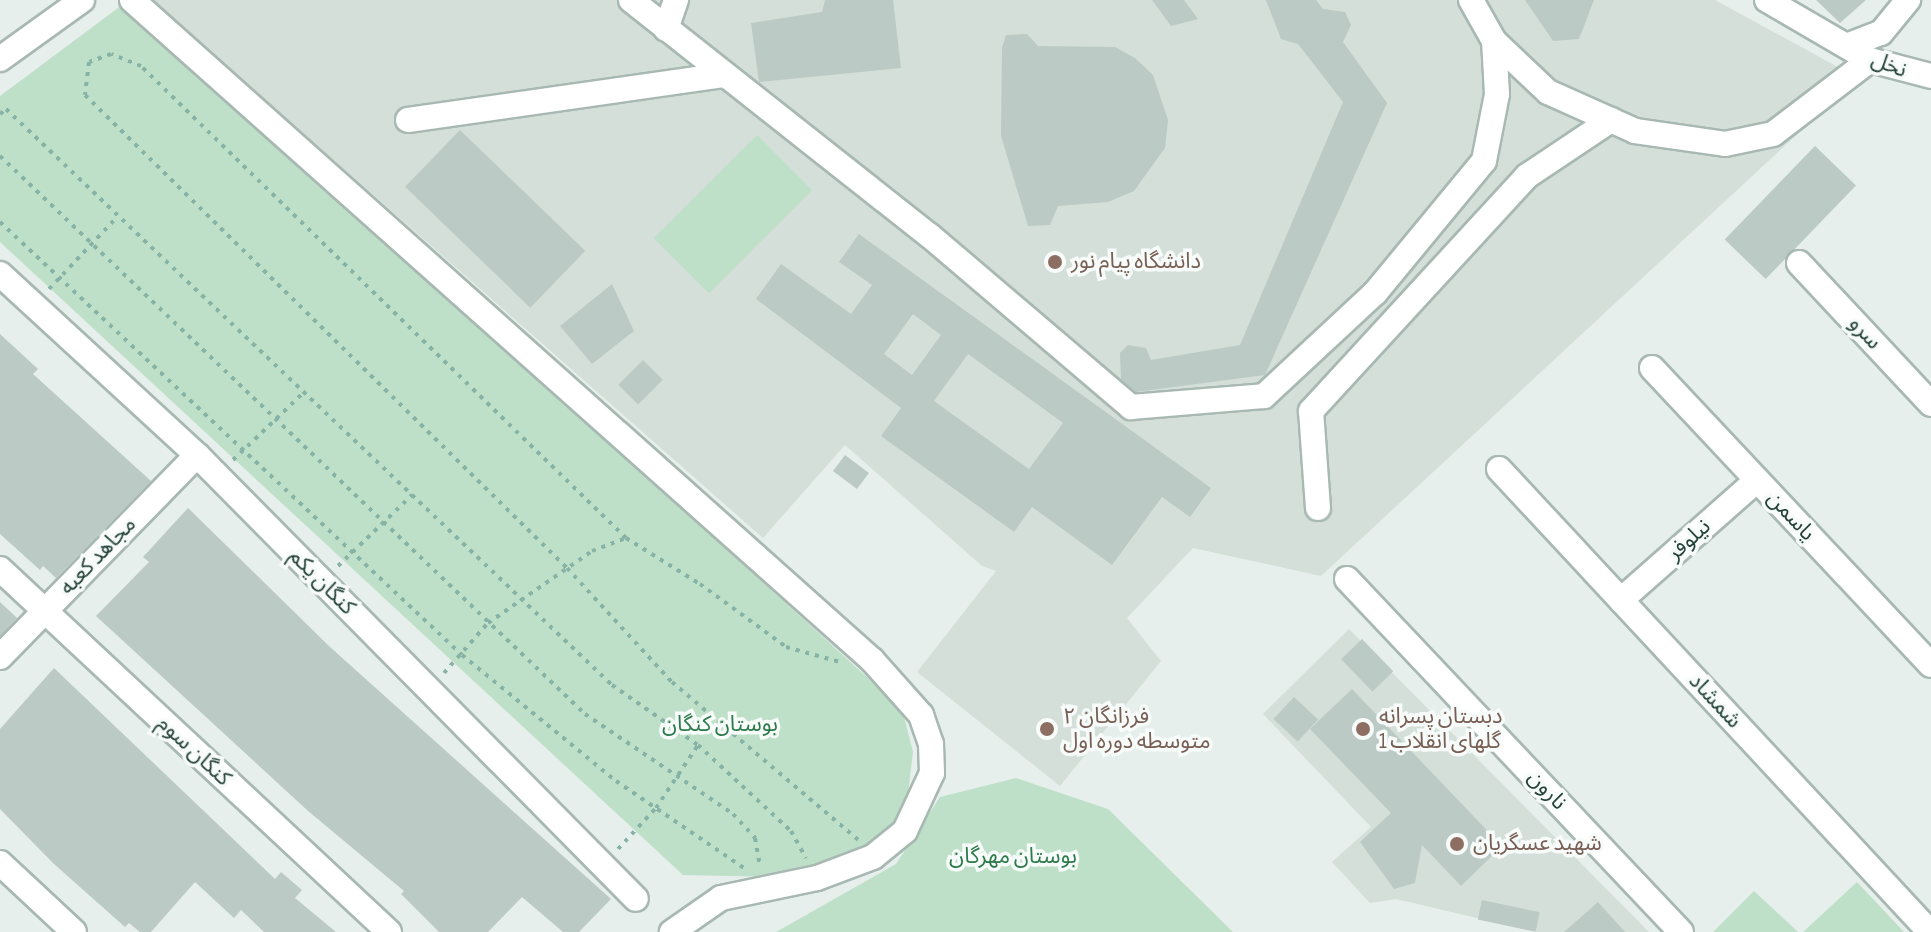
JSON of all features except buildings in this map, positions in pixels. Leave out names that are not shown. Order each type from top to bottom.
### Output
[{"type":"street","points":[[0,59],[82,0]]},
{"type":"street","points":[[132,0],[872,660],[921,715],[931,744],[932,773],[905,831],[878,854],[817,878],[721,898],[672,932]]},
{"type":"street","points":[[631,0],[930,236],[1131,407],[1264,396],[1375,293],[1484,161],[1497,94],[1494,41]]},
{"type":"street","points":[[666,29],[676,0]]},
{"type":"street","points":[[1471,0],[1494,41],[1548,92],[1635,131],[1725,144],[1773,134],[1870,60]]},
{"type":"street","name":"نخل","points":[[1767,0],[1870,60],[1931,76]]},
{"type":"street","name":"نخل","points":[[1849,45],[1881,33],[1908,0]]},
{"type":"street","points":[[408,120],[725,75]]},
{"type":"street","points":[[1318,508],[1311,411],[1527,176],[1611,120]]},
{"type":"street","name":"سرو","points":[[1799,263],[1929,398]]},
{"type":"street","name":"کنگان یکم","points":[[0,274],[197,455],[636,899]]},
{"type":"street","name":"یاسمن","points":[[1652,368],[1931,665]]},
{"type":"street","name":"مجاهد کعبه","points":[[0,657],[197,455]]},
{"type":"street","name":"شمشاد","points":[[1499,469],[1930,932]]},
{"type":"street","name":"نیلوفر","points":[[1621,600],[1757,480]]},
{"type":"street","name":"کنگان سوم","points":[[0,569],[389,932]]},
{"type":"street","name":"نارون","points":[[1347,579],[1681,932]]},
{"type":"street","points":[[0,863],[74,932]]},
{"type":"path","points":[[872,660],[835,662],[786,647],[626,538],[141,66],[111,54],[89,62],[85,95],[567,568],[672,682],[878,854]]},
{"type":"path","points":[[0,114],[6,109],[301,395],[412,495],[612,685],[698,745],[791,831],[817,878]]},
{"type":"path","points":[[0,156],[272,420],[585,714],[677,773],[733,814],[755,838],[761,853],[759,880],[656,808],[462,655],[0,222]]},
{"type":"path","points":[[32,304],[117,217]]},
{"type":"path","points":[[216,475],[301,395]]},
{"type":"path","points":[[322,581],[380,521],[412,495]]},
{"type":"path","points":[[428,689],[488,623],[592,551],[626,538]]},
{"type":"path","points":[[602,865],[656,808],[698,745]]},
{"type":"shaded area","name":"دانشگاه پیام نور","points":[[152,0],[1715,0],[1858,78],[1321,576],[1193,548],[1127,618],[1161,661],[1060,786],[917,672],[996,571],[982,566],[845,445],[763,538]]},
{"type":"shaded area","points":[[1349,629],[1649,932],[1537,932],[1396,899],[1370,903],[1332,862],[1371,827],[1263,714]]},
{"type":"green space","name":"بوستان کنگان","points":[[126,2],[902,709],[913,752],[907,802],[886,835],[857,855],[771,877],[683,875],[0,242],[0,96]]},
{"type":"green space","points":[[757,135],[812,190],[709,293],[654,238]]},
{"type":"green space","name":"بوستان مهرگان","points":[[1016,778],[1108,809],[1233,932],[776,932],[896,864],[940,797]]},
{"type":"green space","points":[[1857,882],[1904,932],[1803,932]]},
{"type":"green space","points":[[1754,891],[1798,932],[1713,932]]},
{"type":"place","name":"دانشگاه پیام نور","points":[[1055,262]]},
{"type":"place","name":"فرزانگان ۲ متوسطه دوره اول","points":[[1047,729]]},
{"type":"place","name":"دبستان پسرانه گلهای انقلاب 1","points":[[1363,729]]},
{"type":"place","name":"شهید عسگریان","points":[[1457,844]]}]
